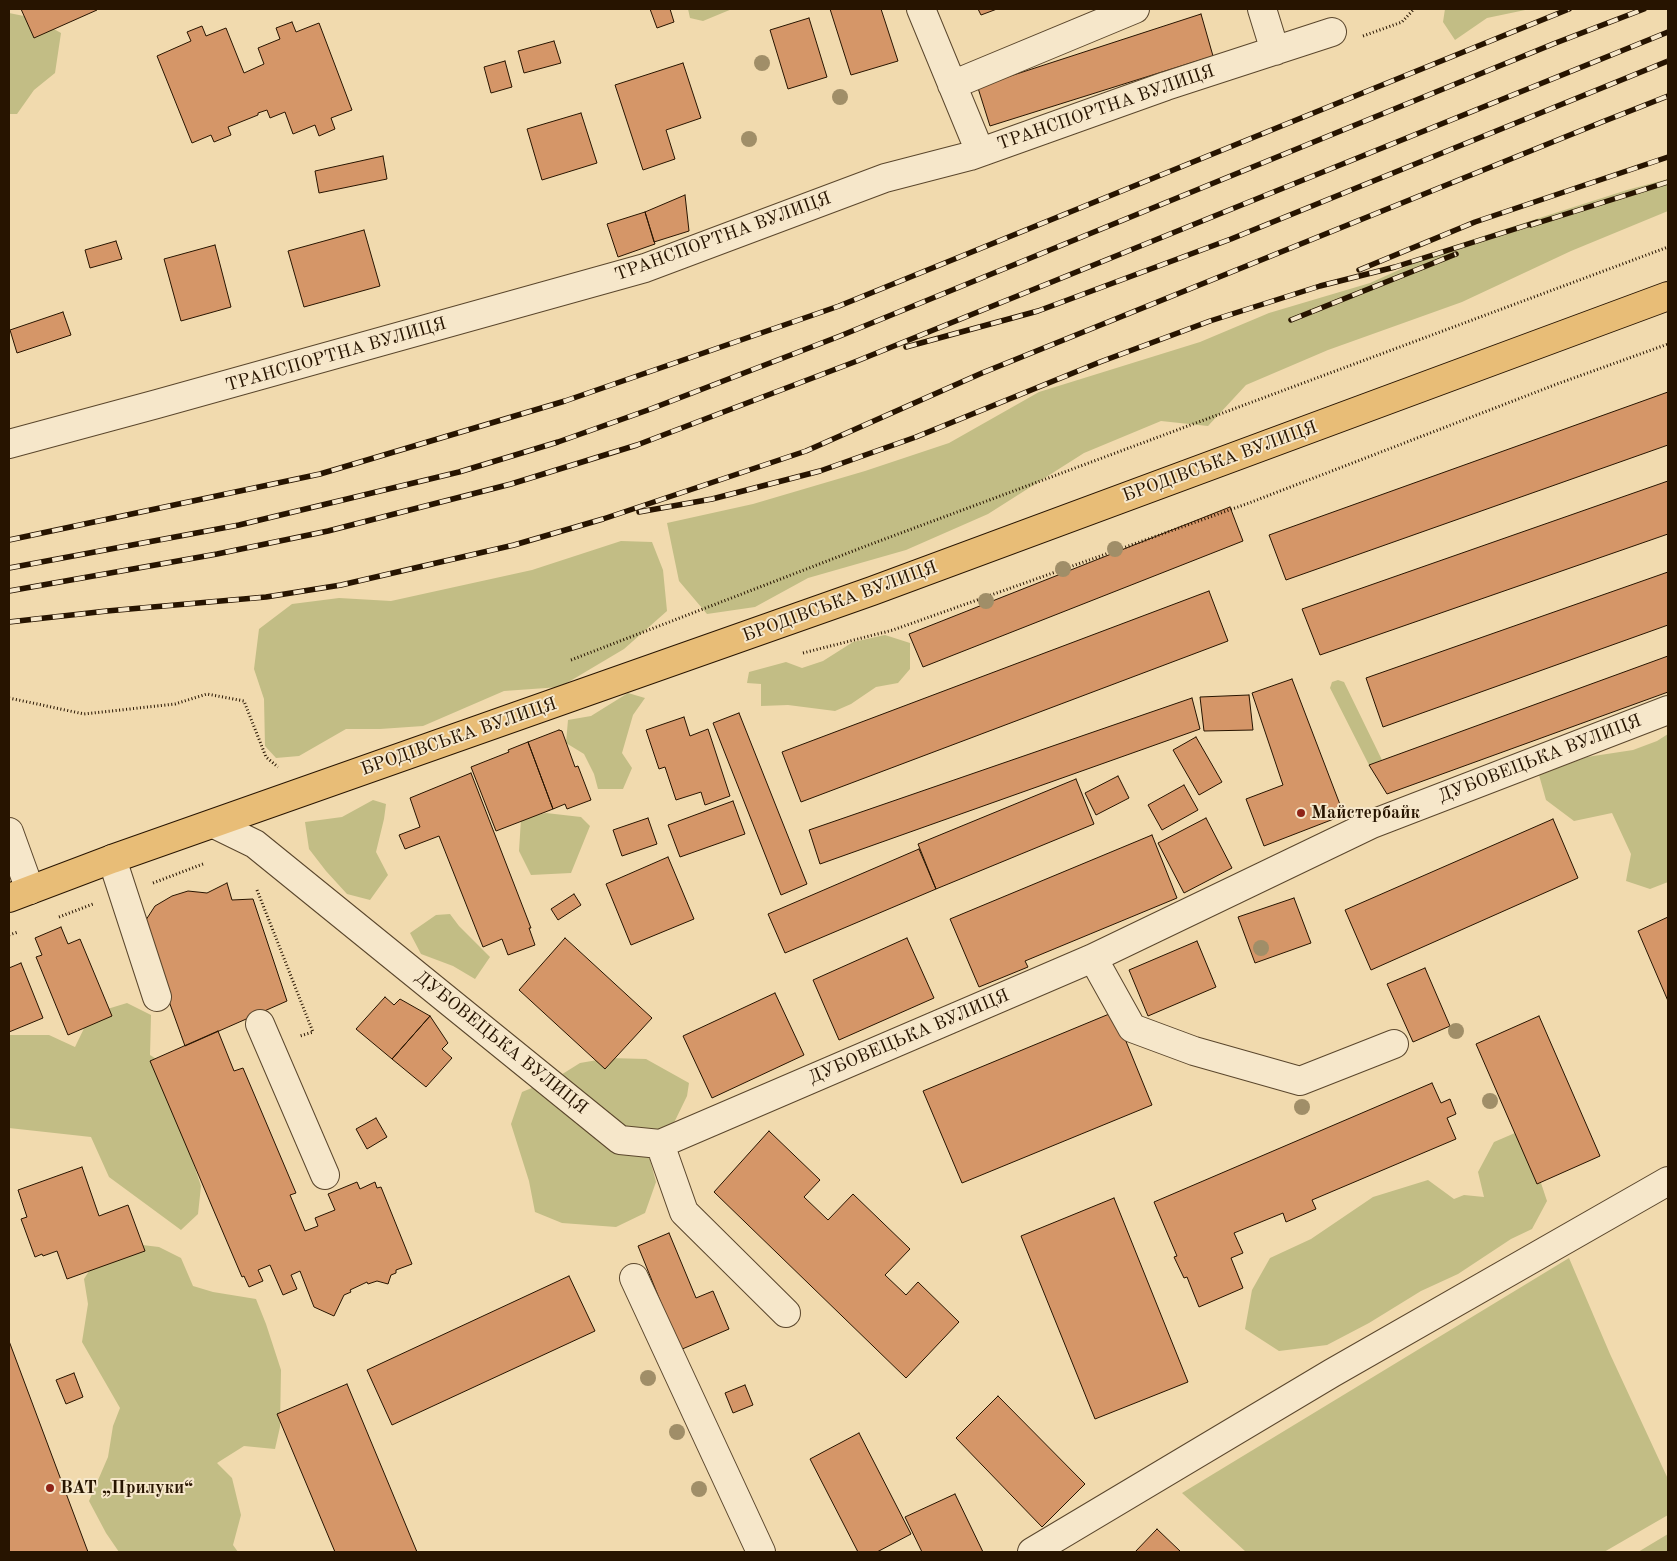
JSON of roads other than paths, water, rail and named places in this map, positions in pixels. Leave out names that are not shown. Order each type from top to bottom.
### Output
[{"type":"main road","name":"БРОДІВСЬКА ВУЛИЦЯ","points":[[20,894],[112,859],[872,591],[1668,296]]},
{"type":"street","points":[[921,9],[980,152]]},
{"type":"street","points":[[952,85],[1135,9]]},
{"type":"street","points":[[1262,9],[1275,51]]},
{"type":"street","name":"ТРАНСПОРТНА ВУЛИЦЯ","points":[[9,444],[645,268],[885,178],[970,156],[1166,86],[1332,32]]},
{"type":"street","name":"ДУБОВЕЦЬКА ВУЛИЦЯ","points":[[214,824],[255,844],[620,1140],[660,1144],[1093,958],[1372,824],[1668,710]]},
{"type":"street","points":[[9,832],[20,894]]},
{"type":"street","points":[[112,859],[157,997]]},
{"type":"street","points":[[1093,958],[1132,1028],[1194,1050],[1282,1076],[1300,1081],[1394,1044]]},
{"type":"street","points":[[260,1024],[325,1175]]},
{"type":"street","points":[[660,1144],[684,1212],[786,1313]]},
{"type":"street","points":[[1032,1552],[1332,1373],[1668,1181]]},
{"type":"street","points":[[634,1278],[761,1552]]},
{"type":"railway","points":[[9,540],[320,474],[565,401],[839,306],[1569,9]]},
{"type":"railway","points":[[9,568],[239,525],[459,472],[558,442],[648,410],[840,336],[1553,44],[1644,9]]},
{"type":"railway","points":[[9,591],[217,554],[328,531],[511,484],[637,445],[857,361],[1668,32]]},
{"type":"railway","points":[[906,347],[1038,311],[1231,239],[1668,61]]},
{"type":"railway","points":[[9,622],[266,597],[341,585],[514,545],[603,519],[806,451],[982,373],[1668,96]]},
{"type":"railway","points":[[1359,270],[1475,222],[1668,157]]},
{"type":"railway","points":[[1531,225],[1668,182]]},
{"type":"railway","points":[[639,512],[712,499],[820,471],[916,437],[1100,362],[1210,321],[1320,286],[1395,267],[1537,222]]},
{"type":"railway","points":[[1291,320],[1456,254]]},
{"type":"place","name":"Майстербайк","points":[[1301,813]]},
{"type":"place","name":"ВАТ „Прилуки“","points":[[50,1488]]}]
